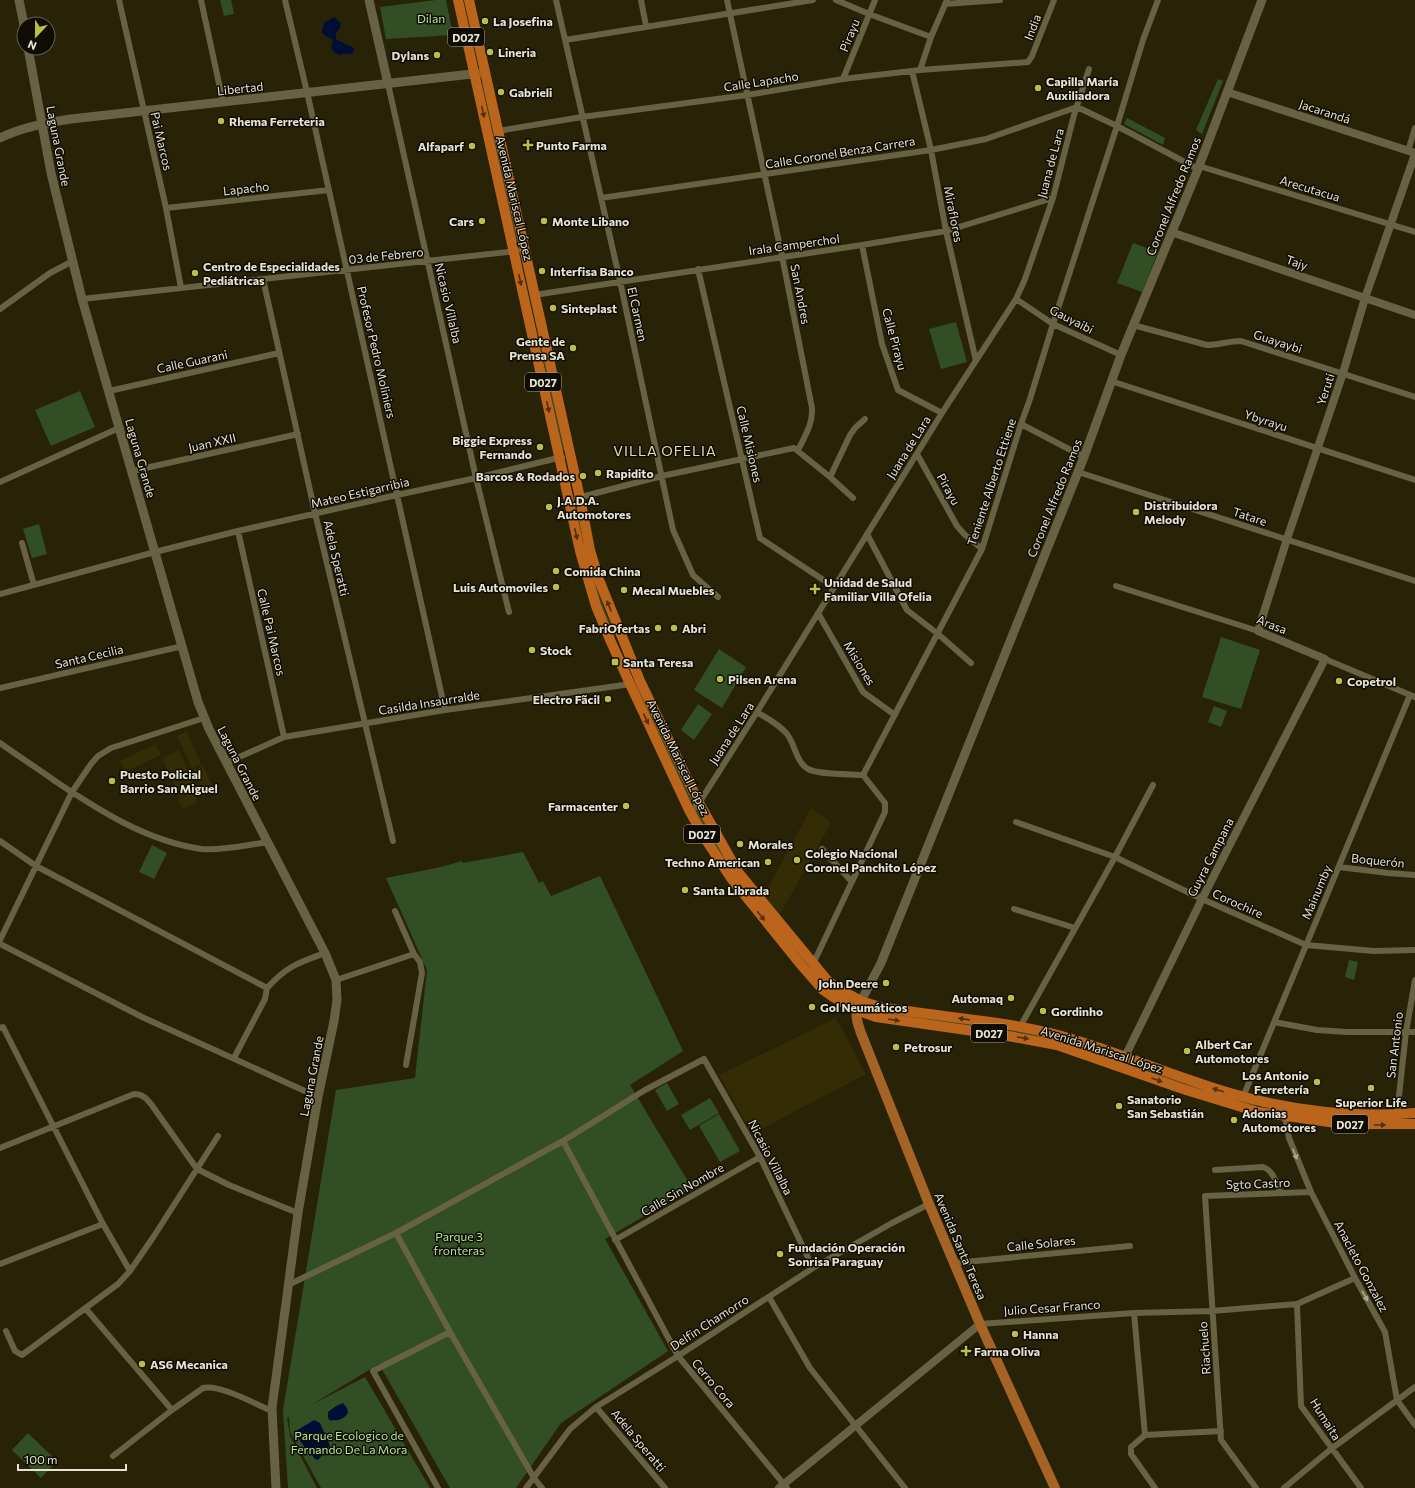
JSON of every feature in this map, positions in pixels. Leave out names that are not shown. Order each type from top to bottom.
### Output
[{"type":"highway","name":"Avenida Mariscal López","points":[[458,0],[474,74],[519,251],[534,295],[580,498],[590,550],[599,580],[622,638],[635,683],[691,812],[706,840],[731,878],[802,966],[823,990],[833,998],[859,1005],[1020,1027],[1060,1036],[1186,1090],[1239,1107],[1285,1117],[1342,1124],[1415,1124]]},
{"type":"highway","name":"Avenida Mariscal López","points":[[469,0],[498,131],[519,251],[559,458],[587,580],[596,606],[611,642],[738,872],[813,964],[827,980],[876,1017],[1034,1040],[1057,1045],[1243,1097],[1283,1106],[1335,1112],[1397,1114],[1415,1113]]},
{"type":"highway","points":[[611,642],[622,638]]},
{"type":"main road","points":[[19,0],[22,16]]},
{"type":"main road","name":"Nicasio Villalba","points":[[369,0],[388,84]]},
{"type":"main road","name":"Coronel Alfredo Ramos","points":[[859,1005],[881,963],[1078,472],[1121,355],[1199,167],[1262,0]]},
{"type":"main road","name":"Laguna Grande","points":[[29,56],[52,173],[82,299],[183,646],[192,684],[204,718],[325,953],[336,980],[337,1000],[334,1021],[318,1097],[298,1213],[272,1411],[276,1488]]},
{"type":"main road","name":"Libertad","points":[[0,138],[11,133],[42,124],[71,119],[485,73]]},
{"type":"main road","name":"Avenida Santa Teresa","points":[[859,1005],[856,1018],[860,1034],[929,1204],[980,1324],[1054,1488]]},
{"type":"street","name":"Pai Marcos","points":[[119,0],[166,208],[181,288]]},
{"type":"street","points":[[201,0],[223,102]]},
{"type":"street","name":"Profesor Pedro Moliniers","points":[[286,0],[445,710]]},
{"type":"street","name":"El Carmen","points":[[556,0],[620,281],[673,530],[693,575],[718,597]]},
{"type":"street","points":[[641,0],[646,26]]},
{"type":"street","name":"San Andres","points":[[727,0],[782,256],[812,408],[813,416],[810,426],[798,450]]},
{"type":"street","points":[[565,40],[813,0]]},
{"type":"street","points":[[836,0],[931,37]]},
{"type":"street","name":"Pirayu","points":[[843,79],[875,0]]},
{"type":"street","points":[[920,70],[931,37],[946,2],[1000,0]]},
{"type":"street","name":"India","points":[[1028,62],[1032,56],[1054,0]]},
{"type":"street","name":"Teniente Alberto Ettiene","points":[[864,775],[982,549],[1143,40],[1158,0]]},
{"type":"street","name":"Calle Lapacho","points":[[498,131],[582,117],[747,95],[843,79],[920,70],[1028,62]]},
{"type":"street","name":"Juana de Lara","points":[[691,812],[699,803],[757,712],[942,413],[1016,299],[1025,279],[1053,198],[1077,107],[1089,69]]},
{"type":"street","name":"Miraflores","points":[[912,71],[931,150],[946,231],[976,362]]},
{"type":"street","name":"Nicasio Villalba","points":[[388,84],[476,478],[508,612]]},
{"type":"street","name":"Jacarandá","points":[[1227,92],[1412,153]]},
{"type":"street","name":"Arecutacua","points":[[1077,107],[1199,167],[1415,232]]},
{"type":"street","name":"Calle Coronel Benza Carrera","points":[[601,198],[931,150],[986,139],[1077,107]]},
{"type":"street","name":"Yeruti","points":[[1258,631],[1287,539],[1343,373],[1365,298],[1390,224],[1412,153],[1415,128]]},
{"type":"street","name":"Lapacho","points":[[166,208],[329,190]]},
{"type":"street","name":"Irala Camperchol","points":[[534,295],[946,231],[1053,198]]},
{"type":"street","name":"Tajy","points":[[1171,232],[1415,315]]},
{"type":"street","name":"Calle Pirayu","points":[[862,245],[882,344],[898,390],[942,413]]},
{"type":"street","name":"03 de Febrero","points":[[82,299],[519,251]]},
{"type":"street","points":[[0,309],[50,273],[73,261]]},
{"type":"street","name":"Calle Misiones","points":[[698,269],[760,538],[834,587]]},
{"type":"street","name":"Adela Speratti","points":[[263,278],[279,353],[393,841]]},
{"type":"street","name":"Gauyaibi","points":[[1016,299],[1053,324],[1121,355]]},
{"type":"street","name":"Guayaybi","points":[[1133,325],[1207,345],[1218,345],[1230,341],[1241,341],[1415,397]]},
{"type":"street","name":"Calle Guarani","points":[[109,391],[279,353]]},
{"type":"street","name":"Ybyrayu","points":[[1111,381],[1415,480]]},
{"type":"street","points":[[830,476],[850,435],[865,419]]},
{"type":"street","points":[[1021,424],[1084,457]]},
{"type":"street","points":[[0,482],[119,428]]},
{"type":"street","name":"Juan XXII","points":[[132,471],[298,434]]},
{"type":"street","points":[[569,500],[662,476],[794,448],[830,476],[853,498]]},
{"type":"street","name":"Pirayu","points":[[917,454],[957,526],[965,535],[982,549]]},
{"type":"street","name":"Mateo Estigarribia","points":[[0,594],[238,531],[476,478],[570,455]]},
{"type":"street","name":"Tatare","points":[[1078,472],[1415,581]]},
{"type":"street","name":"Calle Pai Marcos","points":[[238,531],[284,737]]},
{"type":"street","points":[[867,534],[907,610],[938,634],[971,663]]},
{"type":"street","points":[[22,543],[34,585]]},
{"type":"street","name":"Arasa","points":[[1116,586],[1258,631],[1412,696]]},
{"type":"street","name":"Misiones","points":[[818,612],[863,692],[895,715]]},
{"type":"street","name":"Santa Cecilia","points":[[0,688],[183,646]]},
{"type":"street","name":"Guyra Campana","points":[[1122,1062],[1202,899],[1325,659]]},
{"type":"street","name":"Casilda Insaurralde","points":[[226,763],[284,737],[445,710],[635,683]]},
{"type":"street","name":"Mainumby","points":[[1243,1097],[1338,867],[1412,696]]},
{"type":"street","points":[[757,712],[780,726],[788,735],[801,763],[808,769],[817,772],[864,775],[885,803],[886,808],[813,964]]},
{"type":"street","points":[[0,940],[72,792],[90,764],[98,756],[112,748],[204,718]]},
{"type":"street","points":[[0,743],[72,792],[136,830],[175,844],[203,849],[234,848],[268,842]]},
{"type":"street","points":[[1020,1027],[1115,857],[1153,785]]},
{"type":"street","name":"Corochire","points":[[1016,822],[1115,857],[1202,899],[1306,945],[1374,951],[1415,950]]},
{"type":"street","points":[[0,841],[36,866],[267,988]]},
{"type":"street","points":[[822,849],[852,882]]},
{"type":"street","name":"Boquerón","points":[[1338,867],[1415,875]]},
{"type":"street","points":[[1014,909],[1075,928]]},
{"type":"street","points":[[395,911],[414,954],[420,962],[422,973],[406,1065]]},
{"type":"street","points":[[0,944],[142,1017],[318,1097]]},
{"type":"street","points":[[234,1058],[262,1006],[267,988],[282,972],[290,967],[325,953]]},
{"type":"street","points":[[336,980],[414,954]]},
{"type":"street","name":"San Antonio","points":[[1397,1114],[1406,1032],[1415,980]]},
{"type":"street","points":[[1274,1022],[1317,1030],[1347,1032],[1415,1032]]},
{"type":"street","points":[[0,1028],[3,1027],[103,1224],[130,1271]]},
{"type":"street","name":"Nicasio Villalba","points":[[563,1141],[644,1090],[704,1059],[760,1157],[813,1268]]},
{"type":"street","points":[[0,1148],[134,1094],[139,1094],[145,1097],[151,1104],[197,1168],[229,1185],[298,1213]]},
{"type":"street","name":"Anacleto Gonzalez","points":[[1283,1106],[1289,1138],[1311,1192],[1355,1278],[1385,1332],[1397,1400],[1415,1425]]},
{"type":"street","points":[[6,1331],[15,1351],[22,1355],[118,1284],[130,1271],[218,1136]]},
{"type":"street","points":[[288,1285],[396,1233],[563,1141]]},
{"type":"street","name":"Cerro Cora","points":[[563,1141],[678,1356],[783,1487]]},
{"type":"street","name":"Calle Sin Nombre","points":[[615,1240],[760,1157]]},
{"type":"street","points":[[1215,1170],[1267,1168],[1271,1171],[1281,1193]]},
{"type":"street","name":"Sgto Castro","points":[[1205,1196],[1311,1192]]},
{"type":"street","name":"Riachuelo","points":[[1205,1196],[1221,1440],[1256,1488]]},
{"type":"street","name":"Delfin Chamorro","points":[[526,1488],[570,1429],[596,1407],[678,1356],[813,1268],[892,1223],[929,1204]]},
{"type":"street","points":[[0,1264],[103,1224]]},
{"type":"street","points":[[396,1233],[450,1332],[534,1478],[542,1488]]},
{"type":"street","name":"Calle Solares","points":[[955,1263],[1130,1246]]},
{"type":"street","name":"Julio Cesar Franco","points":[[980,1324],[1134,1313],[1212,1311],[1297,1304],[1355,1278]]},
{"type":"street","points":[[769,1297],[810,1368],[905,1488]]},
{"type":"street","name":"Humaita","points":[[1297,1304],[1301,1406],[1360,1488]]},
{"type":"street","points":[[86,1309],[172,1410]]},
{"type":"street","points":[[1134,1313],[1146,1435]]},
{"type":"street","points":[[783,1487],[980,1324]]},
{"type":"street","points":[[438,1488],[373,1371],[450,1332]]},
{"type":"street","points":[[113,1456],[198,1391],[209,1387],[220,1389],[272,1411]]},
{"type":"street","points":[[1284,1488],[1332,1449],[1415,1387]]},
{"type":"street","name":"Adela Speratti","points":[[596,1407],[665,1488]]},
{"type":"street","points":[[1155,1488],[1131,1454],[1131,1447],[1146,1435],[1221,1431]]},
{"type":"shaded area","points":[[187,731],[201,764],[192,768],[177,736]]},
{"type":"shaded area","points":[[156,744],[161,755],[125,772],[120,761]]},
{"type":"shaded area","points":[[179,750],[197,790],[180,798],[162,758]]},
{"type":"shaded area","points":[[203,766],[213,787],[202,791],[193,770]]},
{"type":"shaded area","points":[[194,792],[198,802],[183,809],[178,799]]},
{"type":"shaded area","name":"Colegio Nacional Coronel Panchito López","points":[[811,808],[831,823],[779,916],[764,896]]},
{"type":"shaded area","points":[[836,1018],[866,1074],[752,1134],[719,1075]]},
{"type":"green space","points":[[220,0],[231,0],[234,14],[224,16]]},
{"type":"green space","name":"Dilan","points":[[446,0],[453,35],[386,39],[380,7]]},
{"type":"green space","points":[[1218,79],[1223,81],[1202,134],[1196,130]]},
{"type":"green space","points":[[482,84],[484,84],[517,240],[516,240]]},
{"type":"green space","points":[[1127,118],[1165,138],[1163,145],[1124,124]]},
{"type":"green space","points":[[1133,243],[1158,252],[1142,292],[1117,283]]},
{"type":"green space","points":[[521,255],[522,256],[564,450],[562,450]]},
{"type":"green space","points":[[956,322],[967,362],[941,369],[929,329]]},
{"type":"green space","points":[[80,391],[95,427],[51,446],[35,410]]},
{"type":"green space","points":[[577,509],[594,579],[615,635],[614,637],[600,607],[592,580],[575,510]]},
{"type":"green space","points":[[39,524],[47,554],[32,558],[23,529]]},
{"type":"green space","points":[[1221,637],[1260,650],[1241,709],[1202,697]]},
{"type":"green space","name":"Pilsen Arena","points":[[719,649],[746,667],[722,708],[694,690]]},
{"type":"green space","points":[[638,687],[699,813],[735,873],[825,983],[824,986],[732,875],[697,815],[636,688]]},
{"type":"green space","name":"Pilsen Arena","points":[[698,704],[712,714],[694,740],[681,730]]},
{"type":"green space","points":[[1214,706],[1227,711],[1221,727],[1208,722]]},
{"type":"green space","points":[[152,845],[167,853],[154,879],[139,872]]},
{"type":"green space","name":"Parque 3 fronteras","points":[[523,852],[539,883],[543,881],[551,896],[600,876],[683,1051],[630,1085],[692,1188],[605,1239],[668,1351],[561,1423],[516,1488],[450,1488],[379,1364],[311,1405],[365,1377],[430,1488],[321,1488],[290,1432],[289,1417],[287,1418],[290,1436],[317,1488],[288,1488],[283,1410],[336,1090],[415,1078],[427,970],[386,878],[441,867],[462,861],[463,863]]},
{"type":"green space","points":[[1349,960],[1358,962],[1354,980],[1345,977]]},
{"type":"green space","points":[[883,1013],[1012,1029],[1059,1039],[1117,1059]]},
{"type":"green space","points":[[1134,1064],[1277,1110],[1227,1100],[1132,1066]]},
{"type":"green space","points":[[667,1083],[679,1104],[667,1111],[655,1090]]},
{"type":"green space","points":[[710,1098],[719,1113],[690,1130],[681,1115]]},
{"type":"green space","points":[[719,1114],[740,1151],[720,1162],[699,1126]]},
{"type":"green space","points":[[28,1433],[57,1461],[41,1478],[12,1450]]},
{"type":"water","points":[[334,17],[341,23],[340,28],[336,33],[336,39],[354,48],[354,51],[351,54],[340,55],[335,53],[331,48],[333,42],[332,39],[324,35],[322,32],[324,23]]},
{"type":"water","points":[[343,1403],[347,1408],[348,1413],[340,1420],[329,1420],[328,1412]]},
{"type":"water","points":[[314,1420],[320,1423],[330,1446],[318,1460],[315,1459],[301,1442],[296,1431]]},
{"type":"place","name":"La Josefina","points":[[485,21]]},
{"type":"place","name":"Lineria","points":[[490,52]]},
{"type":"place","name":"Dylans","points":[[437,55]]},
{"type":"place","name":"Capilla María Auxiliadora","points":[[1038,88]]},
{"type":"place","name":"Gabrieli","points":[[501,92]]},
{"type":"place","name":"Rhema Ferreteria","points":[[221,121]]},
{"type":"place","name":"Punto Farma","points":[[528,145]]},
{"type":"place","name":"Alfaparf","points":[[472,146]]},
{"type":"place","name":"Cars","points":[[482,221]]},
{"type":"place","name":"Monte Libano","points":[[544,221]]},
{"type":"place","name":"Interfisa Banco","points":[[542,271]]},
{"type":"place","name":"Centro de Especialidades Pediátricas","points":[[195,273]]},
{"type":"place","name":"Sinteplast","points":[[553,308]]},
{"type":"place","name":"Gente de Prensa SA","points":[[573,348]]},
{"type":"place","name":"Biggie Express Fernando","points":[[540,447]]},
{"type":"place","name":"Rapidito","points":[[598,473]]},
{"type":"place","name":"Barcos & Rodados","points":[[583,476]]},
{"type":"place","name":"J.A.D.A. Automotores","points":[[549,507]]},
{"type":"place","name":"Distribuidora Melody","points":[[1136,512]]},
{"type":"place","name":"Comida China","points":[[556,571]]},
{"type":"place","name":"Luis Automoviles","points":[[556,587]]},
{"type":"place","name":"Unidad de Salud Familiar Villa Ofelia","points":[[815,589]]},
{"type":"place","name":"Mecal Muebles","points":[[624,590]]},
{"type":"place","name":"FabriOfertas","points":[[658,628]]},
{"type":"place","name":"Abri","points":[[674,628]]},
{"type":"place","name":"Stock","points":[[532,650]]},
{"type":"place","name":"Santa Teresa","points":[[615,662]]},
{"type":"place","name":"Pilsen Arena","points":[[720,679]]},
{"type":"place","name":"Copetrol","points":[[1339,681]]},
{"type":"place","name":"Electro Fãcil","points":[[608,699]]},
{"type":"place","name":"Puesto Policial Barrio San Miguel","points":[[112,781]]},
{"type":"place","name":"Farmacenter","points":[[626,806]]},
{"type":"place","name":"Morales","points":[[740,844]]},
{"type":"place","name":"Colegio Nacional Coronel Panchito López","points":[[797,860]]},
{"type":"place","name":"Techno American","points":[[768,862]]},
{"type":"place","name":"Santa Librada","points":[[685,890]]},
{"type":"place","name":"John Deere","points":[[886,983]]},
{"type":"place","name":"Automaq","points":[[1011,998]]},
{"type":"place","name":"Gol Neumáticos","points":[[812,1007]]},
{"type":"place","name":"Gordinho","points":[[1043,1011]]},
{"type":"place","name":"Petrosur","points":[[896,1047]]},
{"type":"place","name":"Albert Car Automotores","points":[[1187,1051]]},
{"type":"place","name":"Los Antonio Ferretería","points":[[1317,1082]]},
{"type":"place","name":"Superior Life","points":[[1371,1088]]},
{"type":"place","name":"Sanatorio San Sebastián","points":[[1119,1106]]},
{"type":"place","name":"Adonias Automotores","points":[[1234,1120]]},
{"type":"place","name":"Fundación Operación Sonrisa Paraguay","points":[[780,1254]]},
{"type":"place","name":"Hanna","points":[[1015,1334]]},
{"type":"place","name":"Farma Oliva","points":[[966,1351]]},
{"type":"place","name":"AS6 Mecanica","points":[[142,1364]]},
{"type":"district","name":"VILLA OFELIA","points":[[665,450]]},
{"type":"park label","name":"Parque Ecologico de Fernando De La Mora","points":[[349,1442]]}]
